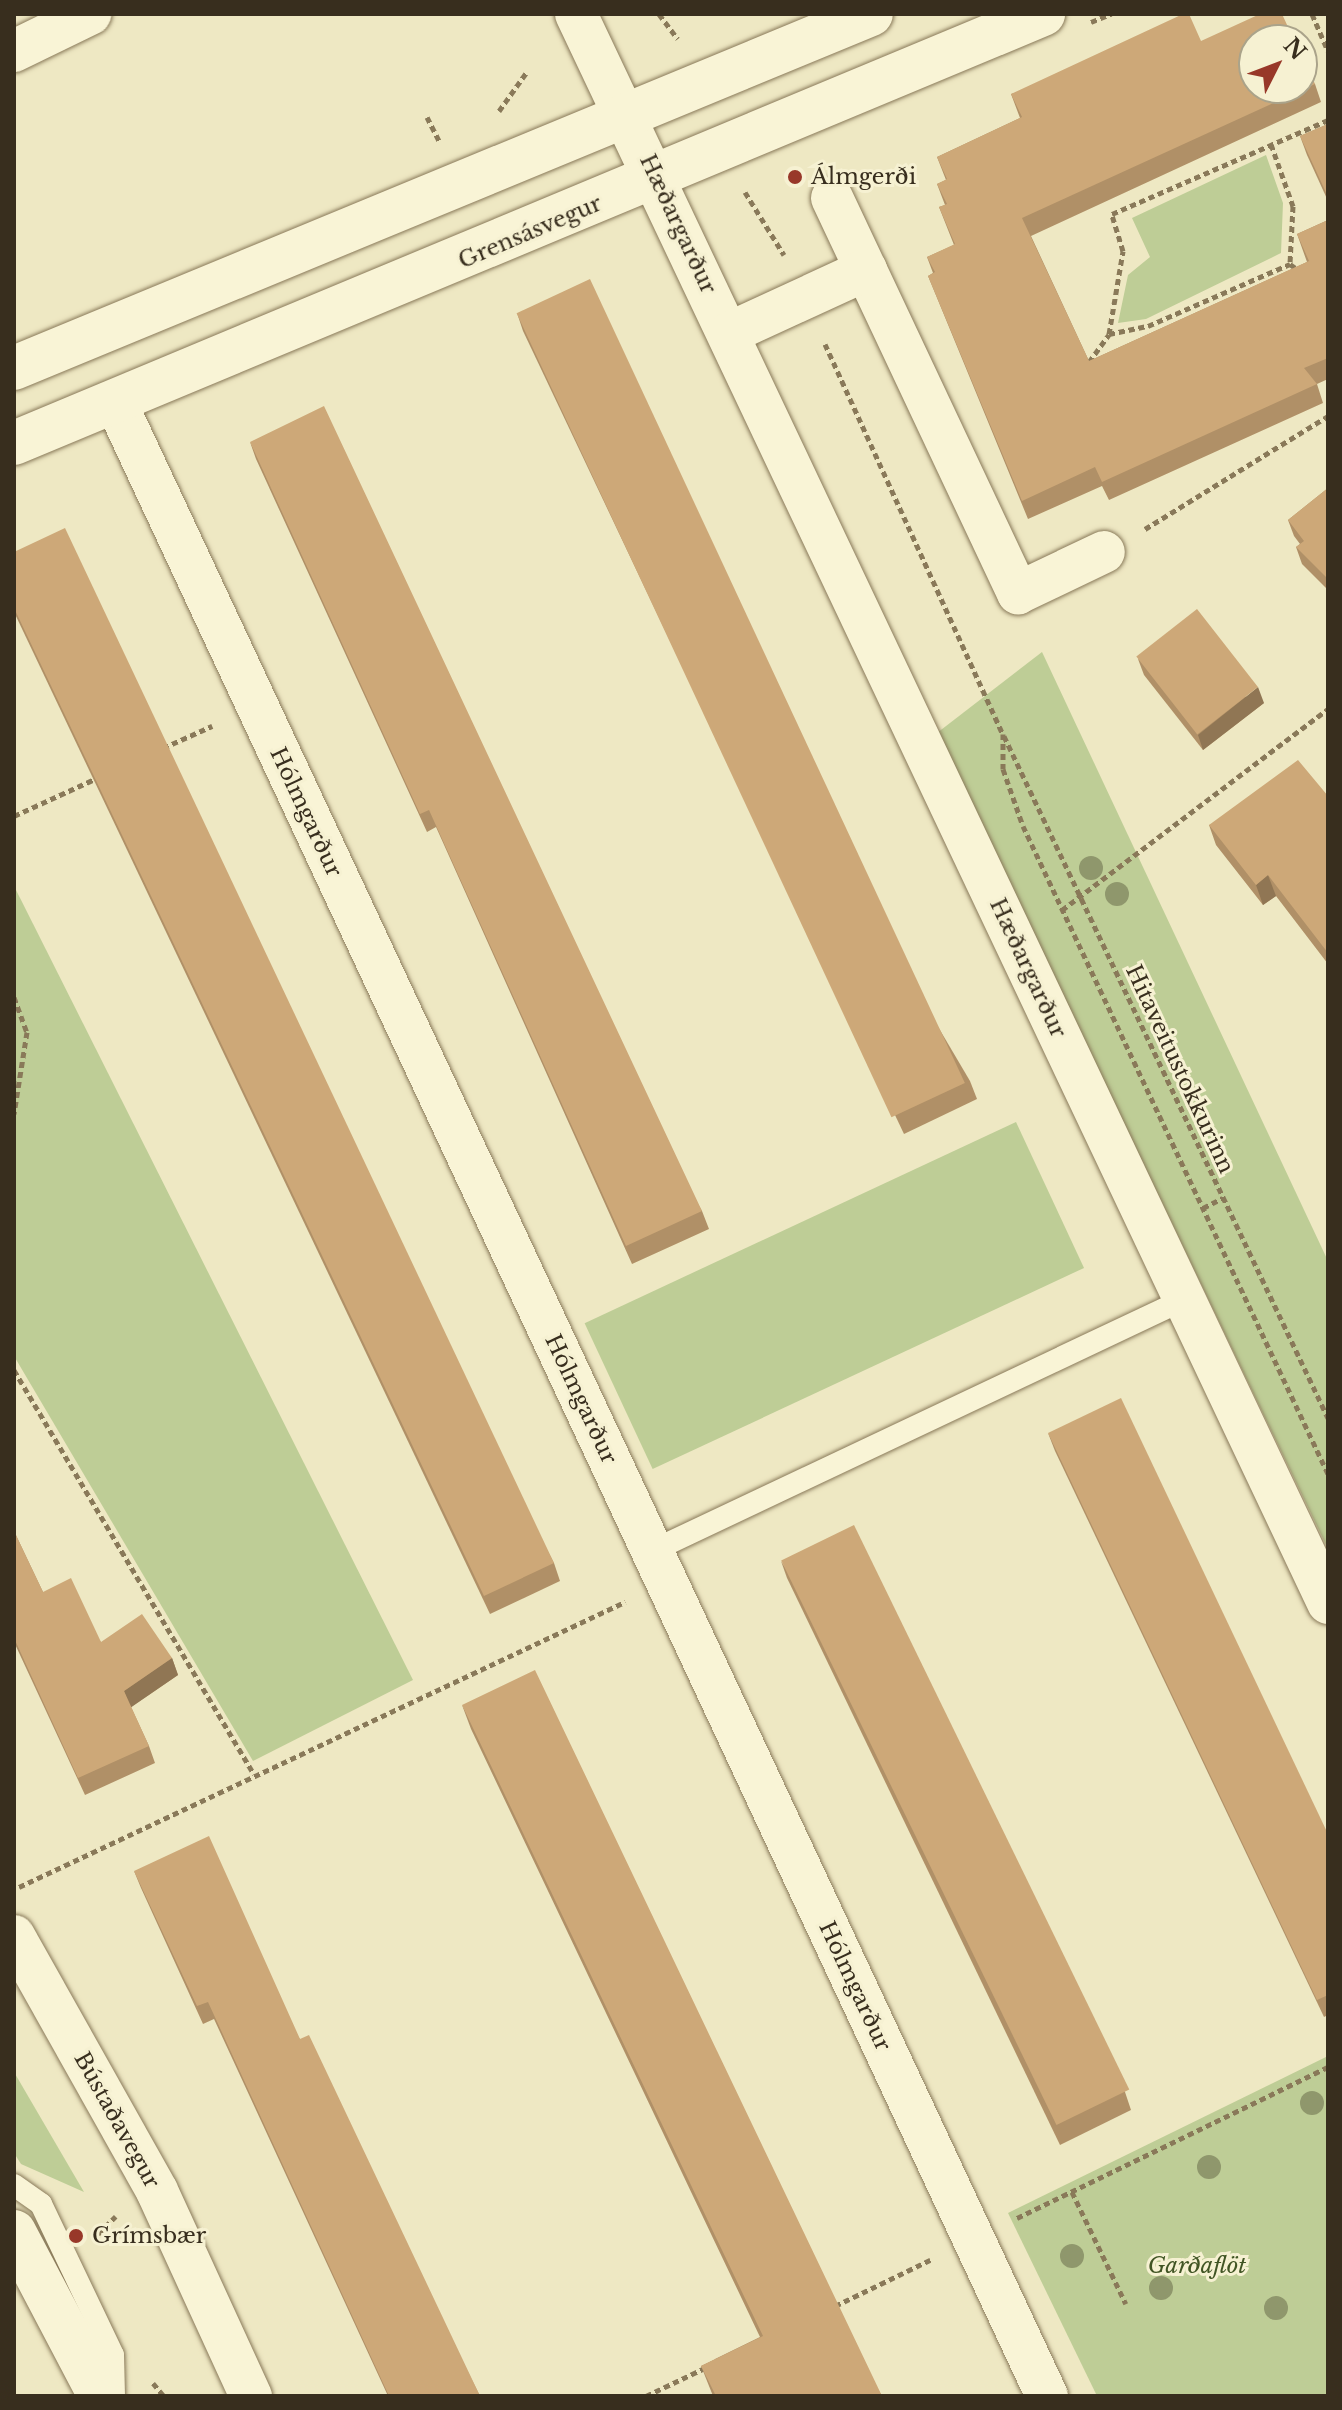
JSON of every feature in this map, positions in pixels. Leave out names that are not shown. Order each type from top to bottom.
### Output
[{"type":"main road","points":[[14,368],[871,14]]},
{"type":"main road","name":"Grensásvegur","points":[[14,443],[657,178],[1043,14]]},
{"type":"main road","points":[[14,2232],[100,2396]]},
{"type":"street","points":[[14,51],[90,14]]},
{"type":"street","points":[[576,14],[627,115]]},
{"type":"street","name":"Hæðargarður","points":[[627,115],[1328,1603]]},
{"type":"street","points":[[832,198],[1018,593],[1104,552]]},
{"type":"street","points":[[729,333],[866,270]]},
{"type":"street","name":"Hólmgarður","points":[[115,401],[1047,2396]]},
{"type":"street","name":"Bústaðavegur","points":[[14,1936],[157,2191],[251,2396]]},
{"type":"lane","points":[[659,1567],[1185,1299]]},
{"type":"lane","points":[[14,2185],[41,2204],[113,2355],[114,2396]]},
{"type":"path","points":[[659,14],[679,41]]},
{"type":"path","points":[[1312,14],[1328,51]]},
{"type":"path","points":[[489,118],[526,73]]},
{"type":"path","points":[[427,117],[439,141]]},
{"type":"path","points":[[1079,366],[1094,360],[1109,334],[1123,251],[1112,214],[1328,120]]},
{"type":"path","points":[[1271,144],[1293,206],[1290,264]]},
{"type":"path","points":[[739,183],[789,264]]},
{"type":"path","points":[[1109,334],[1148,326],[1290,264],[1298,265],[1308,288]]},
{"type":"path","name":"Hitaveitustokkurinn","points":[[820,332],[1003,734],[1328,1418]]},
{"type":"path","points":[[1104,552],[1328,416]]},
{"type":"path","points":[[157,751],[257,705]]},
{"type":"path","points":[[1062,910],[1328,709]]},
{"type":"path","points":[[1003,734],[1003,769],[1062,910],[1328,1474]]},
{"type":"path","points":[[14,816],[114,771]]},
{"type":"path","points":[[14,997],[27,1032],[14,1114]]},
{"type":"path","points":[[1193,1213],[1223,1198]]},
{"type":"path","points":[[14,1370],[254,1774]]},
{"type":"path","points":[[14,1889],[254,1774],[659,1567]]},
{"type":"path","points":[[1008,2223],[1328,2067]]},
{"type":"path","points":[[1072,2192],[1126,2304]]},
{"type":"path","points":[[90,2245],[125,2208]]},
{"type":"path","points":[[828,2309],[936,2257]]},
{"type":"path","points":[[646,2396],[716,2363]]},
{"type":"green space","points":[[1266,155],[1283,203],[1281,253],[1146,319],[1118,323],[1128,275],[1150,257],[1132,218]]},
{"type":"green space","points":[[1042,652],[1328,1261],[1328,1549],[937,733]]},
{"type":"green space","points":[[14,886],[413,1680],[253,1761],[14,1356]]},
{"type":"green space","points":[[1016,1122],[1084,1268],[653,1469],[585,1323]]},
{"type":"green space","name":"Garðaflöt","points":[[1328,2056],[1328,2396],[1097,2396],[1008,2213]]},
{"type":"green space","points":[[14,2072],[84,2192],[21,2164],[14,2153]]},
{"type":"building","points":[[1183,14],[1189,14],[1201,41],[1238,24],[1238,104],[1271,104],[1022,218],[1089,361],[1309,261],[1297,234],[1328,220],[1328,358],[1304,368],[1317,384],[1102,482],[1095,467],[1022,501],[928,276],[935,272],[927,257],[955,244],[939,207],[947,204],[937,184],[947,179],[937,157],[1022,117],[1011,94]]},
{"type":"building","points":[[1260,14],[1282,14],[1287,24],[1238,24]]},
{"type":"building","points":[[1328,124],[1328,197],[1300,136]]},
{"type":"building","points":[[590,279],[965,1083],[891,1117],[517,313]]},
{"type":"building","points":[[324,406],[702,1211],[626,1246],[429,810],[420,814],[250,442]]},
{"type":"building","points":[[1328,488],[1328,579],[1296,547],[1304,541],[1288,520]]},
{"type":"building","points":[[65,528],[554,1563],[484,1596],[14,608],[14,552]]},
{"type":"building","points":[[1197,609],[1258,687],[1197,734],[1136,656]]},
{"type":"building","points":[[1298,760],[1328,796],[1328,953],[1268,875],[1256,885],[1209,825]]},
{"type":"building","points":[[1121,1398],[1328,1834],[1328,1995],[1317,2000],[1048,1433]]},
{"type":"building","points":[[854,1525],[1129,2089],[1056,2125],[781,1561]]},
{"type":"building","points":[[14,1531],[43,1592],[71,1578],[101,1642],[142,1614],[172,1658],[124,1691],[149,1746],[78,1778],[14,1638]]},
{"type":"building","points":[[535,1670],[882,2396],[716,2396],[701,2366],[763,2336],[462,1705]]},
{"type":"building","points":[[209,1836],[300,2039],[309,2035],[480,2396],[389,2396],[208,2002],[197,2006],[134,1871]]},
{"type":"place","name":"Álmgerði","points":[[795,177]]},
{"type":"place","name":"Grímsbær","points":[[76,2236]]}]
